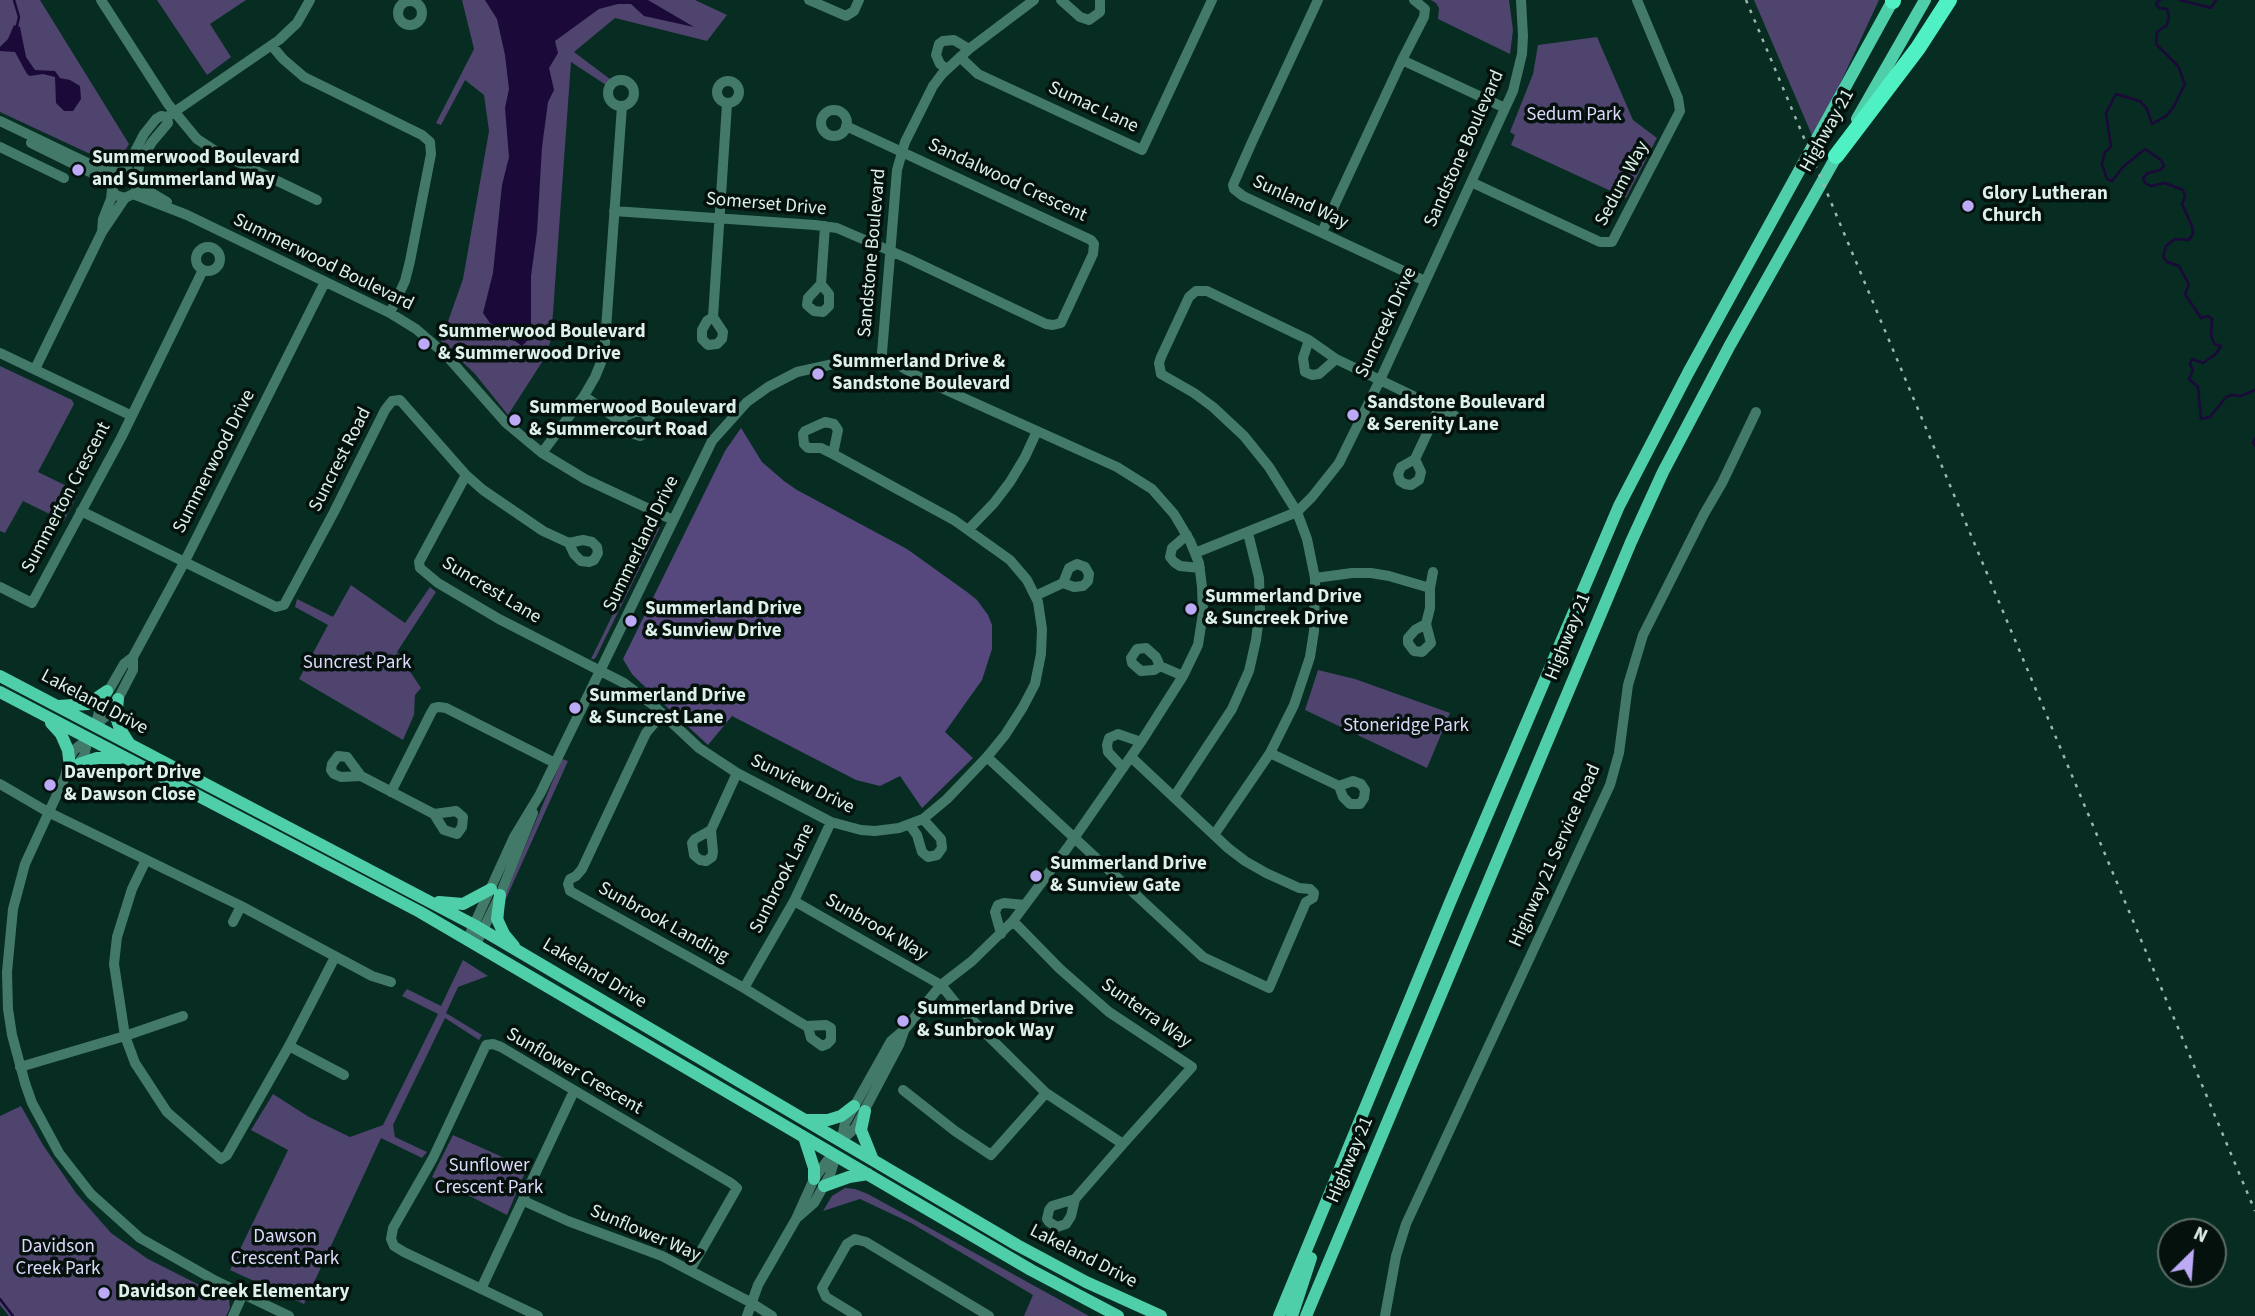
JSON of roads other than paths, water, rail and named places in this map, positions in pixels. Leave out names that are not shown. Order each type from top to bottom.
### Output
[{"type":"highway","points":[[1836,156],[1918,48],[1949,0]]},
{"type":"main road","name":"Highway 21","points":[[1282,1314],[1451,900],[1619,506],[1688,373],[1893,0]]},
{"type":"main road","name":"Highway 21","points":[[1306,1316],[1584,650],[1663,472],[1724,356],[1925,0]]},
{"type":"main road","name":"Lakeland Drive","points":[[0,676],[428,900],[1017,1245],[1086,1282],[1161,1316]]},
{"type":"main road","name":"Lakeland Drive","points":[[0,692],[472,941],[804,1137],[842,1156],[1031,1270],[1118,1316]]},
{"type":"main road","points":[[62,708],[88,704],[113,695],[120,729],[130,744]]},
{"type":"main road","points":[[62,708],[88,738],[130,744]]},
{"type":"main road","points":[[41,713],[61,734],[74,761],[125,758]]},
{"type":"main road","points":[[57,722],[95,726],[103,739],[125,758]]},
{"type":"main road","points":[[428,900],[463,904],[495,892],[497,919],[504,934],[519,952]]},
{"type":"main road","points":[[860,1108],[862,1130],[874,1160],[842,1156],[806,1121],[841,1116],[860,1108]]},
{"type":"main road","points":[[842,1156],[841,1141],[804,1137],[819,1182],[868,1174]]},
{"type":"street","points":[[101,0],[171,114],[190,132],[210,149],[317,200]]},
{"type":"street","points":[[102,232],[103,219],[111,199],[111,178],[129,163],[150,126],[161,116],[171,114],[272,46],[297,23],[310,0]]},
{"type":"street","points":[[388,0],[399,7]]},
{"type":"street","points":[[809,0],[846,16],[854,11],[859,0]]},
{"type":"street","name":"Sandstone Boulevard","points":[[881,364],[889,250],[897,170],[902,152],[933,86],[947,69],[1034,0]]},
{"type":"street","points":[[1061,0],[1080,17],[1089,20],[1100,12],[1100,0]]},
{"type":"street","name":"Sumac Lane","points":[[960,57],[978,74],[1142,150],[1212,0]]},
{"type":"street","name":"Sunland Way","points":[[1318,0],[1233,185],[1242,196],[1425,281]]},
{"type":"street","points":[[1322,232],[1426,11],[1414,0]]},
{"type":"street","name":"Sandstone Boulevard","points":[[1431,268],[1517,77],[1524,36],[1521,0]]},
{"type":"street","name":"Sedum Way","points":[[1471,182],[1600,242],[1612,242],[1680,111],[1678,98],[1637,0]]},
{"type":"street","points":[[947,69],[940,64],[936,55],[939,44],[954,40],[969,49]]},
{"type":"street","points":[[272,46],[304,77],[422,135],[430,142],[431,154],[410,261],[405,281],[390,313]]},
{"type":"street","points":[[1402,60],[1505,108]]},
{"type":"street","points":[[713,317],[727,104]]},
{"type":"street","points":[[542,453],[584,396],[595,377],[604,352],[622,106]]},
{"type":"street","points":[[35,369],[102,232],[137,189],[140,161],[168,123],[171,114]]},
{"type":"street","points":[[0,121],[96,167],[131,172],[137,181]]},
{"type":"street","points":[[846,126],[902,152]]},
{"type":"street","points":[[0,128],[100,177],[115,195],[129,196]]},
{"type":"street","points":[[0,147],[64,178]]},
{"type":"street","name":"Sandalwood Crescent","points":[[902,152],[1087,236],[1094,244],[1063,319],[1053,326],[909,259]]},
{"type":"street","points":[[49,170],[56,157]]},
{"type":"street","name":"Summerwood Boulevard","points":[[137,181],[144,189],[187,215],[390,313],[445,354],[506,423],[542,453],[585,479],[673,520]]},
{"type":"street","name":"Summerwood Boulevard","points":[[129,196],[187,215]]},
{"type":"street","name":"Somerset Drive","points":[[614,211],[825,226],[847,232],[909,259]]},
{"type":"street","points":[[821,284],[825,226]]},
{"type":"street","name":"Suncreek Drive","points":[[1195,553],[1297,512],[1312,497],[1339,463],[1431,268]]},
{"type":"street","name":"Summerton Crescent","points":[[0,587],[32,603],[121,438],[203,270]]},
{"type":"street","name":"Summerwood Drive","points":[[95,726],[105,717],[113,695],[134,670],[133,657],[185,561],[325,282]]},
{"type":"street","points":[[1214,835],[1270,753],[1294,705],[1310,657],[1314,631],[1315,578],[1307,539],[1297,512],[1269,467],[1244,436],[1213,407],[1161,374],[1159,363],[1189,297],[1196,290],[1207,291],[1309,340],[1336,359],[1455,416]]},
{"type":"street","points":[[1309,340],[1303,359],[1305,372],[1320,374],[1336,359]]},
{"type":"street","points":[[0,354],[130,415]]},
{"type":"street","name":"Summerland Drive","points":[[472,941],[495,892],[514,837],[540,794],[712,441],[747,402],[785,377],[831,364],[881,364]]},
{"type":"street","points":[[841,1141],[845,1123],[860,1108],[891,1041],[905,1029],[941,985],[972,961],[1013,921],[1141,743],[1183,676],[1198,645],[1203,613],[1200,568],[1195,553],[1174,514],[1152,489],[1118,467],[926,381],[900,366],[881,364]]},
{"type":"street","points":[[584,396],[617,419]]},
{"type":"street","name":"Suncrest Road","points":[[185,561],[276,607],[284,605],[384,411],[395,400],[403,402],[466,475],[519,516],[569,543]]},
{"type":"street","points":[[1415,458],[1439,408]]},
{"type":"street","name":"Highway 21 Service Road","points":[[1385,1316],[1399,1244],[1411,1213],[1610,785],[1619,753],[1628,685],[1643,635],[1756,412]]},
{"type":"street","points":[[968,530],[1010,482],[1026,457],[1037,431]]},
{"type":"street","name":"Sunview Drive","points":[[600,671],[624,683],[699,748],[737,773],[831,822],[876,831],[899,828],[923,819],[947,799],[987,757],[1017,716],[1035,684],[1041,654],[1042,629],[1035,596],[1027,580],[1010,560],[954,520],[833,454]]},
{"type":"street","name":"Suncrest Lane","points":[[466,475],[421,556],[420,568],[438,583],[499,619],[600,671]]},
{"type":"street","points":[[81,511],[185,561]]},
{"type":"street","points":[[1174,797],[1231,709],[1249,671],[1260,609],[1259,578],[1248,533]]},
{"type":"street","points":[[1187,535],[1172,548],[1170,556],[1180,566],[1200,568]]},
{"type":"street","points":[[1426,624],[1433,572]]},
{"type":"street","points":[[1315,578],[1371,573],[1430,588]]},
{"type":"street","points":[[1035,596],[1063,583]]},
{"type":"street","points":[[1160,666],[1183,676]]},
{"type":"street","points":[[391,792],[431,713],[434,708],[439,707],[446,708],[555,763]]},
{"type":"street","name":"Sunbrook Landing","points":[[662,714],[646,733],[582,869],[570,879],[569,891],[744,988],[806,1026]]},
{"type":"street","points":[[1123,768],[1108,752],[1109,738],[1118,734],[1141,743]]},
{"type":"street","points":[[88,738],[84,756],[74,761],[65,777],[25,864],[13,909],[4,972],[8,1009],[20,1067],[32,1103],[59,1153],[91,1194],[140,1238],[289,1316]]},
{"type":"street","points":[[1270,753],[1339,786]]},
{"type":"street","points":[[987,757],[1203,957],[1269,988],[1306,902],[1313,898],[1314,893],[1245,861],[1131,757]]},
{"type":"street","points":[[711,830],[737,773]]},
{"type":"street","points":[[361,776],[434,814]]},
{"type":"street","points":[[0,784],[48,813],[241,906],[372,976],[391,982]]},
{"type":"street","points":[[909,824],[917,835],[922,852],[928,857],[937,855],[942,848],[941,839],[923,819]]},
{"type":"street","name":"Sunbrook Lane","points":[[744,988],[794,901],[831,822]]},
{"type":"street","points":[[146,860],[132,889],[117,937],[114,964],[125,1036],[135,1063],[154,1095],[181,1125],[221,1159],[227,1155],[289,1046],[335,957]]},
{"type":"street","name":"Sunbrook Way","points":[[794,901],[941,985]]},
{"type":"street","points":[[1001,934],[995,912],[998,905],[1025,905]]},
{"type":"street","points":[[233,922],[241,906]]},
{"type":"street","name":"Sunterra Way","points":[[1013,921],[1060,969],[1109,1012],[1192,1067],[1123,1144]]},
{"type":"street","points":[[941,985],[958,1006],[1046,1093],[1123,1144],[1075,1199]]},
{"type":"street","points":[[20,1067],[183,1016]]},
{"type":"street","name":"Sunflower Crescent","points":[[538,1316],[525,1313],[394,1246],[391,1240],[393,1228],[433,1158],[486,1045],[501,1047],[737,1188],[690,1270]]},
{"type":"street","points":[[289,1046],[344,1075]]},
{"type":"street","points":[[903,1090],[991,1155],[1046,1093]]},
{"type":"street","points":[[481,1289],[574,1091]]},
{"type":"street","points":[[746,1316],[758,1285],[796,1219],[814,1203],[819,1182],[842,1156]]},
{"type":"street","name":"Sunflower Way","points":[[524,1201],[568,1221],[662,1256],[772,1316]]},
{"type":"street","points":[[857,1316],[826,1297],[822,1288],[847,1244],[855,1239],[866,1242],[989,1316]]},
{"type":"street","points":[[233,1316],[243,1294]]},
{"type":"waterway","points":[[14,0],[19,17],[17,26]]},
{"type":"waterway","points":[[2160,0],[2156,4],[2159,8],[2167,9],[2169,16],[2167,25],[2157,32],[2156,44],[2178,66],[2185,84],[2173,108],[2166,116],[2152,124],[2147,109],[2140,101],[2116,94],[2106,113],[2111,147],[2105,152],[2102,164],[2107,179],[2112,181],[2123,167],[2145,149],[2161,160],[2164,166],[2148,173],[2143,178],[2145,183],[2151,186],[2165,183],[2183,190],[2185,197],[2182,204],[2193,234],[2189,240],[2175,239],[2166,246],[2163,257],[2167,262],[2179,266],[2189,285],[2185,294],[2201,318],[2208,316],[2212,319],[2211,335],[2214,344],[2221,346],[2216,354],[2203,363],[2192,359],[2190,364],[2193,370],[2189,379],[2198,387],[2201,419],[2210,417],[2226,397],[2241,396],[2255,390]]},
{"type":"waterway","points":[[2180,0],[2211,8],[2216,0]]},
{"type":"waterway","points":[[2255,438],[2255,446]]},
{"type":"waterway","points":[[0,1299],[13,1316]]},
{"type":"railway","points":[[1746,0],[2255,1211]]},
{"type":"place","name":"Summerwood Boulevard and Summerland Way","points":[[78,170]]},
{"type":"place","name":"Glory Lutheran Church","points":[[1968,206]]},
{"type":"place","name":"Summerwood Boulevard & Summerwood Drive","points":[[424,344]]},
{"type":"place","name":"Summerland Drive & Sandstone Boulevard","points":[[818,374]]},
{"type":"place","name":"Sandstone Boulevard & Serenity Lane","points":[[1353,415]]},
{"type":"place","name":"Summerwood Boulevard & Summercourt Road","points":[[515,420]]},
{"type":"place","name":"Summerland Drive & Suncreek Drive","points":[[1191,609]]},
{"type":"place","name":"Summerland Drive & Sunview Drive","points":[[631,621]]},
{"type":"place","name":"Summerland Drive & Suncrest Lane","points":[[575,708]]},
{"type":"place","name":"Davenport Drive & Dawson Close","points":[[50,785]]},
{"type":"place","name":"Summerland Drive & Sunview Gate","points":[[1036,876]]},
{"type":"place","name":"Summerland Drive & Sunbrook Way","points":[[903,1021]]},
{"type":"place","name":"Davidson Creek Elementary","points":[[104,1293]]},
{"type":"park label","name":"Sedum Park","points":[[1574,116]]},
{"type":"park label","name":"Suncrest Park","points":[[357,664]]},
{"type":"park label","name":"Stoneridge Park","points":[[1406,727]]},
{"type":"park label","name":"Sunflower Crescent Park","points":[[489,1178]]},
{"type":"park label","name":"Dawson Crescent Park","points":[[285,1249]]},
{"type":"park label","name":"Davidson Creek Park","points":[[58,1259]]}]
